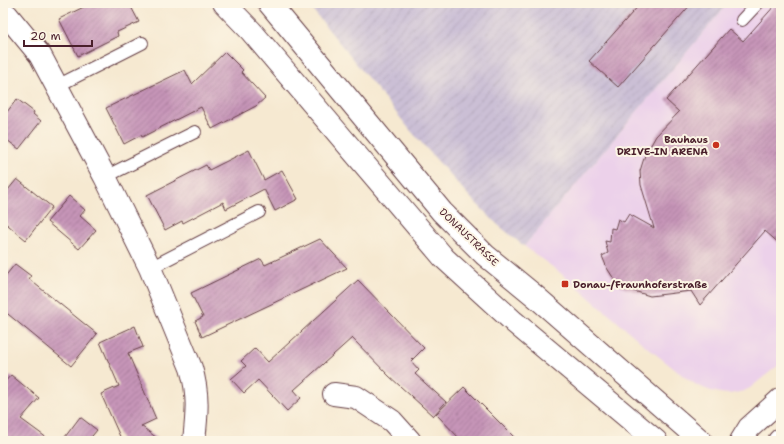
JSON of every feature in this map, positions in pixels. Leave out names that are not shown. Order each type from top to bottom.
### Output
[{"type":"street","points":[[224,3],[251,31],[444,258],[514,322],[656,441]]},
{"type":"street","name":"DONAUSTRASSE","points":[[268,3],[442,212],[485,254],[542,301],[701,441]]},
{"type":"street","points":[[3,12],[40,55],[105,177],[150,268],[191,368],[196,384],[197,401],[194,441]]},
{"type":"street","points":[[334,394],[356,397],[392,421],[410,441]]},
{"type":"street","points":[[741,441],[749,428],[781,400]]},
{"type":"lane","points":[[742,20],[758,3]]},
{"type":"lane","points":[[57,86],[142,43]]},
{"type":"lane","points":[[105,177],[195,132]]},
{"type":"lane","points":[[150,268],[259,212]]},
{"type":"shaded area","points":[[307,3],[728,3],[524,246],[498,225],[468,195],[411,131]]},
{"type":"shaded area","points":[[728,3],[781,3],[781,363],[750,388],[744,391],[729,394],[711,391],[698,386],[686,378],[648,348],[558,271],[524,246]]},
{"type":"building","points":[[92,3],[129,3],[139,22],[117,32],[118,36],[78,56],[59,19]]},
{"type":"building","points":[[641,3],[692,3],[618,87],[589,61]]},
{"type":"building","name":"Bauhaus DRIVE-IN ARENA","points":[[777,3],[781,3],[781,245],[765,231],[700,305],[691,291],[650,296],[624,288],[614,279],[602,256],[608,253],[605,241],[610,242],[611,228],[615,229],[618,219],[624,222],[629,214],[654,228],[641,185],[640,171],[645,155],[656,136],[679,112],[666,100],[729,29],[743,41]]},
{"type":"building","points":[[225,52],[243,70],[241,72],[265,98],[256,106],[212,129],[201,107],[142,137],[141,135],[124,144],[106,108],[185,70],[192,84]]},
{"type":"building","points":[[17,99],[34,112],[33,114],[41,121],[19,149],[3,137],[3,117]]},
{"type":"building","points":[[249,150],[264,180],[282,170],[298,199],[275,211],[264,189],[226,209],[223,202],[183,223],[182,221],[165,230],[147,195],[206,165],[209,170]]},
{"type":"building","points":[[17,179],[52,207],[26,240],[3,221],[3,196]]},
{"type":"building","points":[[69,196],[85,210],[80,216],[96,230],[79,249],[47,222]]},
{"type":"building","points":[[320,239],[347,268],[202,337],[195,321],[203,317],[191,293],[261,259],[265,265]]},
{"type":"building","points":[[15,264],[31,276],[29,279],[97,334],[71,366],[3,310],[3,279]]},
{"type":"building","points":[[358,280],[424,348],[411,361],[419,370],[415,374],[446,402],[433,416],[389,376],[352,338],[294,390],[301,398],[287,411],[258,380],[244,393],[231,379],[246,366],[241,361],[255,348],[268,362]]},
{"type":"building","points":[[135,326],[143,347],[128,353],[156,419],[141,426],[161,441],[122,441],[101,394],[119,386],[100,342]]},
{"type":"building","points":[[11,375],[39,398],[21,419],[51,441],[3,441],[3,384]]},
{"type":"building","points":[[464,387],[518,441],[462,441],[436,414]]},
{"type":"building","points":[[80,417],[97,430],[88,441],[62,441]]},
{"type":"place","name":"Bauhaus DRIVE-IN ARENA","points":[[716,145]]},
{"type":"place","name":"Donau-/Fraunhoferstraße","points":[[565,284]]}]
